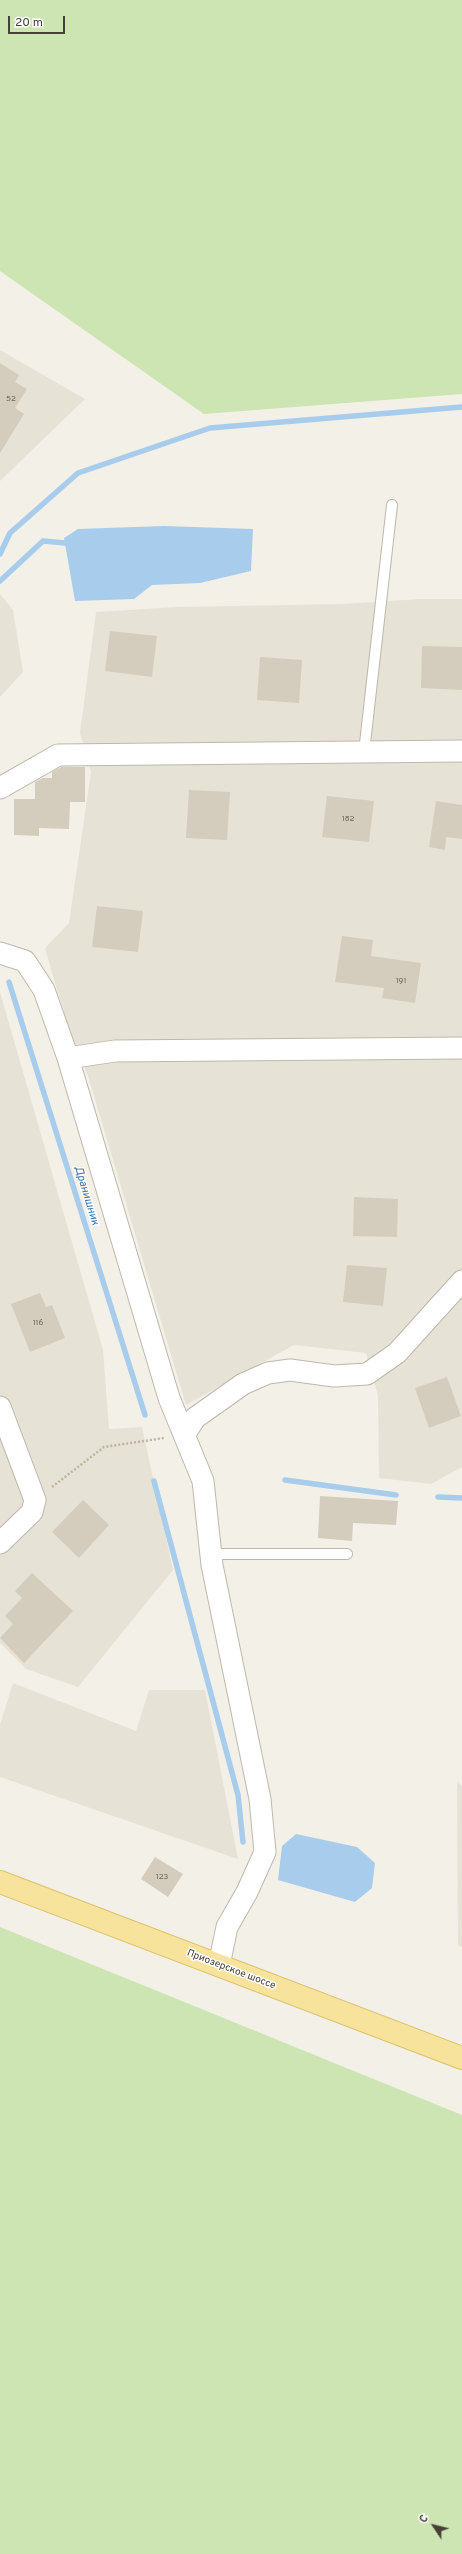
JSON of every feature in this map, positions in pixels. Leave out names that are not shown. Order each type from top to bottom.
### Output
[{"type":"main road","name":"Приозерское шоссе","points":[[0,1882],[462,2058]]},
{"type":"street","points":[[0,788],[58,755],[462,751]]},
{"type":"street","points":[[0,954],[25,962],[44,990],[68,1058],[169,1398],[203,1481],[211,1554],[260,1799],[265,1852],[247,1892],[227,1927],[219,1965]]},
{"type":"street","points":[[68,1058],[115,1051],[462,1048]]},
{"type":"street","points":[[185,1434],[195,1418],[243,1384],[268,1373],[290,1370],[334,1376],[367,1374],[397,1353],[462,1281]]},
{"type":"street","points":[[0,1407],[35,1500],[32,1512],[0,1544]]},
{"type":"lane","points":[[364,752],[392,505]]},
{"type":"lane","points":[[211,1554],[347,1554]]},
{"type":"path","points":[[35,1500],[104,1447],[185,1434]]},
{"type":"shaded area","points":[[0,350],[85,399],[0,481]]},
{"type":"shaded area","points":[[0,594],[13,610],[23,672],[0,697]]},
{"type":"shaded area","points":[[420,599],[462,599],[462,1467],[431,1484],[379,1478],[378,1396],[366,1353],[294,1345],[186,1405],[88,1076],[69,1031],[45,948],[69,923],[91,772],[80,733],[96,612],[177,607],[342,604]]},
{"type":"shaded area","points":[[0,992],[103,1350],[109,1429],[142,1427],[173,1570],[78,1687],[26,1669],[0,1643]]},
{"type":"shaded area","points":[[13,1683],[136,1731],[149,1690],[205,1690],[238,1859],[0,1777],[0,1725]]},
{"type":"shaded area","points":[[457,1782],[462,1786],[462,1947],[458,1945]]},
{"type":"green space","points":[[0,0],[462,0],[462,394],[204,414],[0,271]]},
{"type":"green space","points":[[0,1927],[462,2115],[462,2554],[0,2554]]},
{"type":"water","points":[[164,526],[253,529],[251,571],[200,583],[152,585],[134,599],[75,601],[64,538],[78,529]]},
{"type":"water","points":[[296,1834],[357,1847],[375,1863],[372,1888],[355,1902],[278,1880],[282,1846]]},
{"type":"building","points":[[0,363],[19,375],[15,382],[27,389],[15,408],[24,414],[0,453]]},
{"type":"building","points":[[110,631],[157,636],[152,677],[105,671]]},
{"type":"building","points":[[422,646],[462,647],[462,690],[421,688]]},
{"type":"building","points":[[260,657],[302,660],[299,703],[257,700]]},
{"type":"building","points":[[61,767],[85,767],[85,802],[70,802],[69,829],[39,828],[39,836],[14,835],[14,799],[35,799],[35,782],[43,778],[52,778],[52,772]]},
{"type":"building","points":[[189,790],[230,792],[227,840],[186,838]]},
{"type":"building","points":[[327,796],[374,801],[369,842],[322,837]]},
{"type":"building","points":[[436,801],[462,805],[462,839],[446,837],[445,850],[429,847]]},
{"type":"building","points":[[97,906],[143,911],[138,952],[92,947]]},
{"type":"building","points":[[342,936],[373,940],[371,956],[421,963],[415,1003],[382,998],[384,988],[335,982]]},
{"type":"building","points":[[354,1197],[398,1199],[397,1237],[353,1236]]},
{"type":"building","points":[[347,1265],[387,1268],[383,1306],[343,1302]]},
{"type":"building","points":[[40,1293],[46,1307],[52,1305],[65,1338],[30,1352],[11,1304]]},
{"type":"building","points":[[447,1377],[461,1416],[429,1428],[415,1388]]},
{"type":"building","points":[[320,1496],[398,1501],[396,1525],[353,1523],[352,1541],[318,1538]]},
{"type":"building","points":[[83,1500],[109,1525],[79,1558],[52,1532]]},
{"type":"building","points":[[32,1573],[73,1611],[24,1663],[0,1638],[13,1624],[5,1616],[22,1598],[15,1591]]},
{"type":"building","points":[[155,1857],[183,1874],[168,1897],[141,1879]]},
{"type":"waterway","points":[[0,554],[10,533],[78,473],[210,428],[462,407]]},
{"type":"waterway","points":[[0,581],[43,541],[65,543]]},
{"type":"waterway","name":"Дранишник","points":[[9,982],[145,1415]]},
{"type":"waterway","points":[[285,1480],[396,1495]]},
{"type":"waterway","points":[[154,1481],[238,1795],[243,1842]]},
{"type":"waterway","points":[[438,1497],[462,1498]]}]
